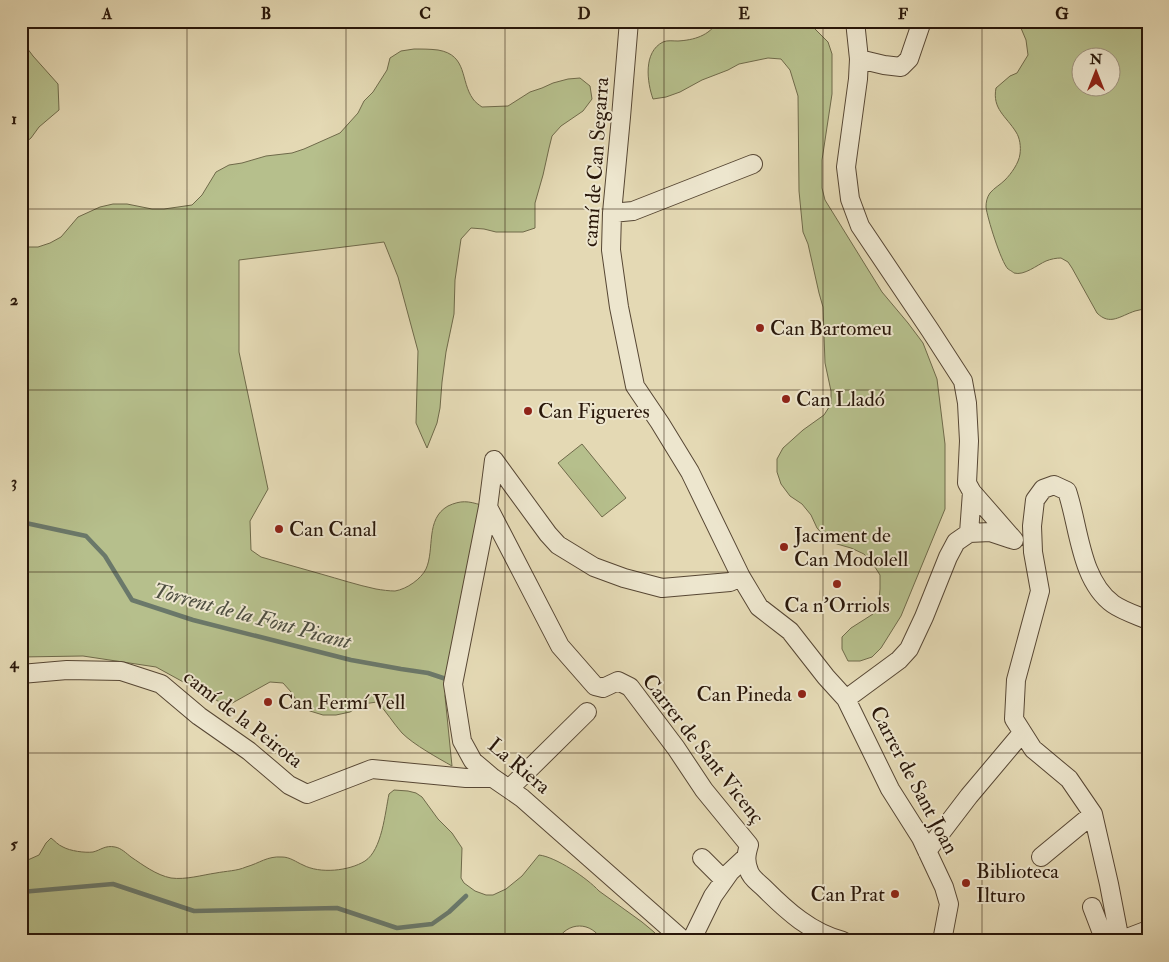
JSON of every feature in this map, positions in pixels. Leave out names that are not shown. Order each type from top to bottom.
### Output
[{"type":"street","name":"camí de Can Segarra","points":[[628,21],[612,213],[611,250],[619,306],[635,386],[660,422],[690,472],[741,577]]},
{"type":"street","points":[[855,21],[859,59],[846,167],[850,199],[860,226],[963,381],[967,403],[969,441],[967,483],[972,492],[1014,540]]},
{"type":"street","points":[[859,59],[901,67],[909,59],[922,21]]},
{"type":"street","points":[[612,213],[633,211],[753,164]]},
{"type":"street","name":"La Riera","points":[[684,941],[522,798],[493,778],[473,761],[462,741],[453,684],[488,507],[494,460],[558,545],[594,567],[624,578],[662,588],[730,582],[741,577]]},
{"type":"street","points":[[1148,620],[1124,611],[1103,594],[1093,580],[1082,553],[1067,491],[1054,485],[1043,489],[1036,500],[1032,526],[1033,552],[1040,591],[1016,680],[1014,719],[1033,749],[1069,779],[1093,814],[1120,941],[1148,930]]},
{"type":"street","points":[[969,533],[972,492]]},
{"type":"street","name":"Carrer de Sant Vicenç","points":[[488,507],[560,646],[595,686],[603,688],[618,681],[630,687],[676,748],[704,790],[749,845],[746,857],[749,873],[784,908],[806,925],[832,938],[843,941]]},
{"type":"street","points":[[846,699],[899,660],[909,649],[956,542],[969,533],[990,532],[1014,540],[1033,552]]},
{"type":"street","name":"Carrer de Sant Joan","points":[[741,577],[759,606],[790,631],[846,699],[890,789],[921,838],[944,887],[949,904],[942,941]]},
{"type":"street","name":"camí de la Peirota","points":[[21,674],[67,670],[121,671],[161,684],[198,716],[249,751],[289,785],[307,794],[372,769],[466,778],[493,778]]},
{"type":"street","points":[[509,789],[587,712]]},
{"type":"street","points":[[928,851],[969,796],[1022,733]]},
{"type":"street","points":[[1041,857],[1093,814]]},
{"type":"street","points":[[691,941],[713,896],[730,872],[746,857]]},
{"type":"street","points":[[702,858],[724,880]]},
{"type":"street","points":[[1092,906],[1105,941]]},
{"type":"green space","points":[[718,21],[807,21],[828,42],[832,54],[832,94],[822,160],[822,188],[825,200],[882,292],[923,343],[937,379],[945,444],[945,509],[901,616],[881,648],[872,657],[860,661],[848,661],[842,649],[842,637],[851,628],[873,614],[879,602],[880,575],[864,554],[826,538],[817,528],[811,515],[802,504],[790,496],[781,484],[777,472],[777,459],[783,448],[824,415],[831,404],[831,391],[825,363],[823,307],[808,244],[803,232],[799,191],[798,96],[790,70],[781,59],[768,58],[739,64],[680,92],[653,99],[649,84],[649,60],[657,47],[665,41],[684,40],[706,34]]},
{"type":"green space","points":[[1018,21],[1148,21],[1148,308],[1115,319],[1102,317],[1097,313],[1068,262],[1061,258],[1046,261],[1026,272],[1018,274],[1008,269],[1005,265],[989,220],[986,201],[990,193],[1010,175],[1019,157],[1020,148],[1017,134],[998,107],[995,95],[996,88],[1010,76],[1017,73],[1028,55],[1026,40]]},
{"type":"green space","points":[[21,40],[58,84],[59,110],[21,146]]},
{"type":"green space","points":[[414,49],[438,50],[454,57],[462,70],[469,92],[482,107],[508,106],[530,92],[553,83],[580,78],[590,86],[592,99],[583,111],[561,126],[552,136],[535,203],[535,228],[523,232],[496,232],[471,228],[461,239],[455,280],[454,314],[446,352],[440,408],[437,423],[427,448],[416,423],[418,351],[398,277],[384,242],[239,260],[239,352],[268,489],[250,521],[251,550],[261,557],[362,586],[395,591],[413,583],[426,569],[429,561],[433,526],[441,512],[448,506],[461,502],[481,505],[445,696],[452,766],[407,738],[377,702],[363,704],[350,712],[323,715],[299,705],[283,683],[270,682],[227,706],[156,667],[83,656],[21,657],[21,245],[24,247],[38,247],[50,243],[61,237],[78,217],[100,207],[113,204],[127,204],[152,209],[164,209],[192,205],[202,195],[216,172],[229,165],[266,156],[292,153],[340,133],[373,92],[387,70],[390,58],[401,51]]},
{"type":"green space","points":[[582,444],[626,498],[602,517],[558,463]]},
{"type":"green space","points":[[394,790],[416,793],[422,797],[438,819],[452,833],[462,848],[461,878],[464,883],[475,891],[486,895],[493,895],[506,889],[522,876],[539,855],[554,860],[579,874],[642,922],[662,941],[602,941],[598,934],[586,927],[580,926],[567,930],[561,934],[557,941],[21,941],[21,863],[39,855],[51,838],[70,850],[93,852],[108,847],[117,848],[160,875],[171,878],[188,878],[235,870],[277,857],[285,857],[318,870],[343,869],[365,861],[371,856],[382,830],[389,794]]},
{"type":"waterway","name":"Torrent de la Font Picant","points":[[21,522],[86,536],[105,556],[132,600],[193,620],[351,660],[428,673],[446,679]]},
{"type":"waterway","points":[[21,892],[113,884],[194,911],[337,908],[397,928],[432,924],[449,912],[466,896]]},
{"type":"place","name":"Can Bartomeu","points":[[760,328]]},
{"type":"place","name":"Can Lladó","points":[[786,399]]},
{"type":"place","name":"Can Figueres","points":[[528,411]]},
{"type":"place","name":"Can Canal","points":[[279,529]]},
{"type":"place","name":"Jaciment de Can Modolell","points":[[784,547]]},
{"type":"place","name":"Ca n'Orriols","points":[[837,584]]},
{"type":"place","name":"Can Pineda","points":[[802,694]]},
{"type":"place","name":"Can Fermí Vell","points":[[268,702]]},
{"type":"place","name":"Biblioteca Ilturo","points":[[966,883]]},
{"type":"place","name":"Can Prat","points":[[895,894]]}]
